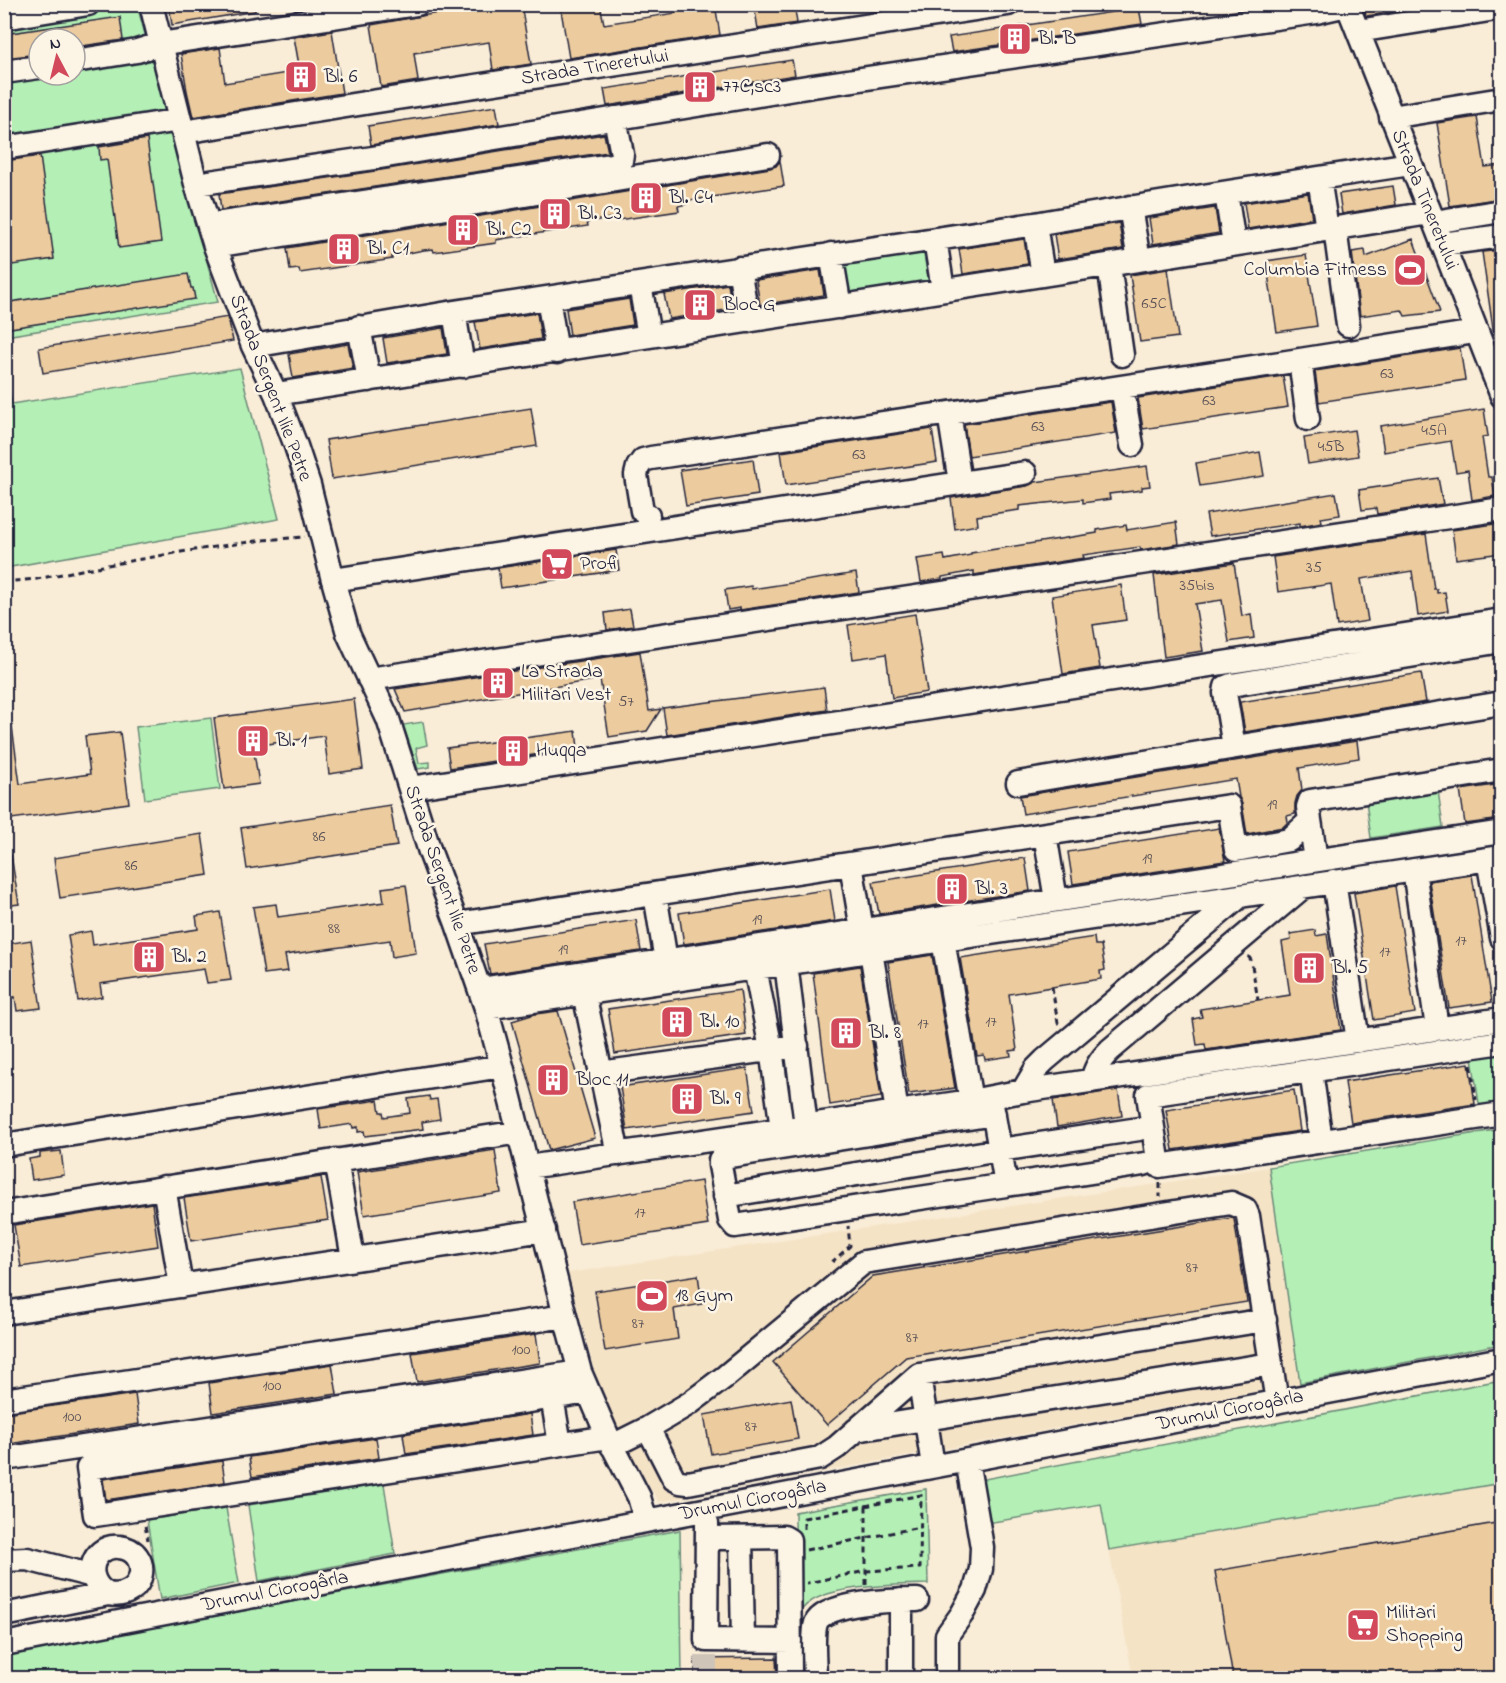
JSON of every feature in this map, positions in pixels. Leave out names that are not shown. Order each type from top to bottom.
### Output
[{"type":"street","points":[[4,18],[88,4]]},
{"type":"street","name":"Strada Sergent Ilie Petre","points":[[151,4],[196,184],[212,236],[253,346],[276,394],[309,485],[348,633],[388,720],[430,852],[458,924],[483,999],[584,1382],[610,1441],[639,1497],[646,1521]]},
{"type":"street","points":[[87,59],[137,51],[160,44],[417,4]]},
{"type":"street","name":"Strada Tineretului","points":[[4,148],[371,102],[1008,4]]},
{"type":"street","points":[[196,184],[373,158],[825,84],[1316,12],[1347,5]]},
{"type":"street","name":"Strada Tineretului","points":[[1347,5],[1432,217],[1475,332],[1494,357],[1502,396]]},
{"type":"street","points":[[1358,31],[1502,8]]},
{"type":"street","points":[[4,72],[27,68]]},
{"type":"street","points":[[1391,117],[1502,99]]},
{"type":"street","points":[[212,236],[612,165],[621,161],[622,154],[615,118]]},
{"type":"street","points":[[212,236],[768,155]]},
{"type":"street","points":[[253,346],[454,312],[1035,224],[1410,164]]},
{"type":"street","points":[[1319,178],[1331,228],[1348,325]]},
{"type":"street","points":[[1226,193],[1234,244]]},
{"type":"street","points":[[1130,207],[1139,260]]},
{"type":"street","points":[[276,394],[1109,265],[1331,228],[1502,212]]},
{"type":"street","points":[[1035,224],[1043,275]]},
{"type":"street","points":[[1442,244],[1502,236]]},
{"type":"street","points":[[935,238],[943,290]]},
{"type":"street","points":[[831,254],[840,307]]},
{"type":"street","points":[[1109,265],[1122,355]]},
{"type":"street","points":[[739,268],[748,321]]},
{"type":"street","points":[[640,284],[649,336]]},
{"type":"street","points":[[548,298],[556,351]]},
{"type":"street","points":[[454,312],[463,366]]},
{"type":"street","points":[[359,327],[369,380]]},
{"type":"street","points":[[648,516],[642,511],[636,475],[638,467],[644,460],[651,458],[1475,332]]},
{"type":"street","points":[[1299,360],[1308,419]]},
{"type":"street","points":[[1122,387],[1132,445]]},
{"type":"street","points":[[949,413],[958,470]]},
{"type":"street","points":[[333,580],[1025,473]]},
{"type":"street","points":[[369,679],[1502,509]]},
{"type":"street","points":[[410,788],[1502,620]]},
{"type":"street","points":[[1234,747],[1225,693],[1226,687],[1231,685],[1502,641]]},
{"type":"street","points":[[1018,783],[1502,703]]},
{"type":"street","points":[[1316,861],[1308,807],[1310,801],[1502,770]]},
{"type":"street","points":[[458,924],[1229,806],[1236,850],[1288,840],[1310,821]]},
{"type":"street","points":[[483,999],[666,961],[1502,832]]},
{"type":"street","points":[[1045,834],[1056,900]]},
{"type":"street","points":[[483,999],[584,993],[1495,858],[1502,938]]},
{"type":"street","points":[[851,864],[862,930]]},
{"type":"street","points":[[1414,870],[1437,1028]]},
{"type":"street","points":[[1334,881],[1358,1041]]},
{"type":"street","points":[[1092,1082],[1101,1059],[1110,1050],[1304,886]]},
{"type":"street","points":[[655,894],[666,961]]},
{"type":"street","points":[[1023,1091],[1036,1069],[1240,896]]},
{"type":"street","points":[[943,940],[985,1104],[1000,1150],[1006,1185]]},
{"type":"street","points":[[872,951],[897,1112]]},
{"type":"street","points":[[786,963],[806,1126]]},
{"type":"street","points":[[755,968],[771,1049],[782,1129]]},
{"type":"street","points":[[584,993],[618,1154]]},
{"type":"street","points":[[1502,1019],[1023,1091],[985,1104],[724,1157],[720,1160],[720,1165],[730,1220],[735,1226],[1502,1114]]},
{"type":"street","points":[[1152,1165],[1148,1095],[1502,1042]]},
{"type":"street","points":[[600,1073],[797,1046]]},
{"type":"street","points":[[4,1145],[502,1066]]},
{"type":"street","points":[[1311,1071],[1321,1141]]},
{"type":"street","points":[[528,1167],[897,1112],[985,1104]]},
{"type":"street","points":[[725,1196],[1139,1129]]},
{"type":"street","points":[[4,1213],[519,1132]]},
{"type":"street","points":[[336,1160],[353,1259]]},
{"type":"street","points":[[164,1187],[181,1286]]},
{"type":"street","points":[[584,1382],[552,1397],[87,1468],[95,1515],[560,1444],[610,1441],[648,1428],[690,1403],[726,1376],[859,1265],[870,1260],[1231,1203],[1245,1209],[1248,1216],[1278,1402]]},
{"type":"street","points":[[5,1309],[181,1286],[544,1230]]},
{"type":"street","points":[[4,1400],[565,1316]]},
{"type":"street","points":[[648,1428],[674,1479],[688,1483],[820,1458],[830,1453],[919,1375],[1264,1320]]},
{"type":"street","name":"Drumul Ciorogârla","points":[[4,1644],[1502,1359]]},
{"type":"street","points":[[856,1430],[1271,1364]]},
{"type":"street","points":[[919,1375],[933,1466]]},
{"type":"street","points":[[4,1459],[584,1382]]},
{"type":"street","points":[[552,1397],[560,1444]]},
{"type":"street","points":[[947,1678],[947,1635],[975,1590],[981,1569],[982,1547],[967,1460]]},
{"type":"street","points":[[706,1510],[706,1640],[790,1641]]},
{"type":"street","points":[[707,1538],[784,1538],[789,1540],[790,1678]]},
{"type":"street","points":[[741,1538],[743,1640]]},
{"type":"street","points":[[122,1547],[135,1555],[140,1562],[140,1578],[137,1585],[124,1594],[116,1596],[108,1594],[98,1587],[93,1576],[94,1560],[106,1549],[122,1547]]},
{"type":"street","points":[[4,1560],[27,1558],[93,1576]]},
{"type":"street","points":[[103,1626],[108,1594]]},
{"type":"street","points":[[4,1615],[108,1594]]},
{"type":"street","points":[[815,1678],[814,1630],[821,1615],[845,1606],[909,1600],[901,1678]]},
{"type":"path","points":[[4,582],[37,579],[181,552],[263,540],[321,535]]},
{"type":"path","points":[[1237,943],[1251,960],[1258,1000]]},
{"type":"path","points":[[1052,987],[1058,1023],[1073,1036]]},
{"type":"path","points":[[1468,1047],[1479,1117]]},
{"type":"path","points":[[1152,1165],[1160,1214]]},
{"type":"path","points":[[846,1209],[850,1246],[833,1261],[847,1275]]},
{"type":"path","points":[[804,1529],[804,1518],[921,1495],[920,1568],[866,1571],[804,1584]]},
{"type":"path","points":[[865,1604],[866,1505]]},
{"type":"path","points":[[145,1525],[148,1544]]},
{"type":"path","points":[[804,1540],[804,1551],[920,1527]]},
{"type":"shaded area","points":[[1269,1167],[1300,1383],[659,1502],[622,1442],[597,1380],[568,1273]]},
{"type":"shaded area","points":[[1501,1484],[1501,1678],[1133,1678],[1109,1550]]},
{"type":"green space","points":[[5,5],[137,5],[218,302],[5,336]]},
{"type":"green space","points":[[923,249],[930,289],[844,303],[837,263]]},
{"type":"green space","points":[[5,365],[12,404],[240,368],[279,519],[5,568]]},
{"type":"green space","points":[[211,718],[220,789],[145,799],[136,727]]},
{"type":"green space","points":[[423,722],[427,745],[416,748],[419,763],[430,762],[430,767],[418,769],[403,725]]},
{"type":"green space","points":[[1438,790],[1443,827],[1371,838],[1366,801]]},
{"type":"green space","points":[[1501,1053],[1501,1107],[1480,1110],[1472,1058]]},
{"type":"green space","points":[[1501,1129],[1501,1344],[1300,1383],[1269,1167]]},
{"type":"green space","points":[[1501,1380],[1501,1483],[1109,1550],[1101,1504],[981,1524],[974,1481]]},
{"type":"green space","points":[[384,1484],[395,1554],[259,1581],[248,1505]]},
{"type":"green space","points":[[926,1489],[928,1584],[849,1589],[819,1597],[801,1611],[796,1622],[795,1512]]},
{"type":"green space","points":[[226,1508],[239,1583],[160,1599],[147,1520]]},
{"type":"green space","points":[[680,1530],[682,1678],[5,1678],[5,1655]]},
{"type":"building","points":[[169,4],[255,4],[255,11],[172,25]]},
{"type":"building","points":[[488,4],[521,4],[531,64],[493,70],[489,42],[414,53],[418,81],[381,87],[371,25]]},
{"type":"building","points":[[560,4],[600,4],[604,24],[676,13],[674,4],[715,4],[720,35],[569,58]]},
{"type":"building","points":[[754,4],[794,4],[797,23],[758,29]]},
{"type":"building","points":[[1363,4],[1406,4],[1406,10],[1366,16]]},
{"type":"building","name":"Bl. B","points":[[1139,8],[1142,24],[952,52],[949,37]]},
{"type":"building","points":[[120,17],[123,40],[87,45],[87,27],[52,27]]},
{"type":"building","points":[[27,31],[27,55],[4,58],[4,34]]},
{"type":"building","name":"Bl. 6","points":[[332,31],[342,93],[193,117],[181,54],[220,48],[225,83],[300,71],[294,37]]},
{"type":"building","name":"77C,sc3","points":[[792,60],[795,75],[607,106],[604,89]]},
{"type":"building","points":[[496,106],[499,124],[371,145],[368,126]]},
{"type":"building","points":[[1477,117],[1485,167],[1502,165],[1502,198],[1450,206],[1437,123]]},
{"type":"building","points":[[604,134],[608,152],[221,210],[219,194]]},
{"type":"building","points":[[147,139],[161,242],[119,248],[107,159],[100,160],[99,147]]},
{"type":"building","points":[[40,156],[54,259],[12,265],[4,212],[4,161]]},
{"type":"building","points":[[780,161],[784,186],[687,201],[687,204],[678,206],[679,211],[587,222],[588,226],[496,240],[496,243],[434,252],[433,249],[424,250],[392,256],[392,259],[380,261],[300,273],[299,269],[290,270],[287,248],[770,168],[776,166]]},
{"type":"building","points":[[1393,186],[1396,205],[1342,214],[1339,194]]},
{"type":"building","points":[[1308,193],[1312,218],[1248,229],[1244,203]]},
{"type":"building","points":[[1215,208],[1219,233],[1153,244],[1149,218]]},
{"type":"building","points":[[1119,223],[1123,249],[1058,259],[1054,234]]},
{"type":"building","points":[[1024,239],[1028,264],[963,274],[959,249]]},
{"type":"building","points":[[1413,239],[1440,312],[1405,316],[1402,310],[1360,316],[1352,252],[1365,250],[1366,257]]},
{"type":"building","points":[[1502,250],[1502,335],[1494,336],[1482,252]]},
{"type":"building","points":[[1306,255],[1317,326],[1277,332],[1266,261]]},
{"type":"building","points":[[1168,269],[1178,337],[1140,342],[1130,275]]},
{"type":"building","points":[[820,270],[824,295],[760,305],[756,280]]},
{"type":"building","points":[[188,274],[195,299],[4,329],[4,303]]},
{"type":"building","name":"Bloc G","points":[[728,284],[732,309],[669,319],[664,294]]},
{"type":"building","points":[[629,299],[633,325],[570,335],[566,309]]},
{"type":"building","points":[[537,313],[541,339],[480,349],[475,322]]},
{"type":"building","points":[[228,317],[233,341],[43,373],[39,348]]},
{"type":"building","points":[[443,328],[447,354],[387,363],[383,338]]},
{"type":"building","points":[[348,344],[353,368],[293,378],[289,354]]},
{"type":"building","points":[[1460,348],[1465,380],[1319,402],[1315,371]]},
{"type":"building","points":[[1283,376],[1288,407],[1143,429],[1138,398]]},
{"type":"building","points":[[1111,402],[1116,433],[969,456],[964,424]]},
{"type":"building","points":[[531,408],[537,446],[332,479],[326,440]]},
{"type":"building","points":[[1484,409],[1488,436],[1482,437],[1488,477],[1492,477],[1495,496],[1472,500],[1468,470],[1456,472],[1451,441],[1384,452],[1380,426]]},
{"type":"building","points":[[932,429],[937,462],[786,485],[781,452]]},
{"type":"building","points":[[1354,430],[1358,456],[1308,464],[1304,438]]},
{"type":"building","points":[[1260,452],[1264,476],[1200,486],[1196,463]]},
{"type":"building","points":[[753,459],[758,495],[686,506],[680,470]]},
{"type":"building","points":[[1147,466],[1150,486],[1142,487],[1142,490],[1109,494],[1110,499],[1083,503],[1083,499],[1019,506],[1019,510],[977,516],[978,525],[955,529],[951,498],[1027,486],[1035,482]]},
{"type":"building","points":[[1438,478],[1443,504],[1377,514],[1376,508],[1362,510],[1359,490]]},
{"type":"building","points":[[1336,493],[1340,515],[1321,518],[1322,522],[1210,536],[1206,514]]},
{"type":"building","points":[[1176,522],[1179,544],[1083,555],[1084,558],[974,575],[974,571],[921,582],[917,559],[944,555],[945,560],[971,555],[971,553],[1097,533],[1097,530],[1126,525],[1127,530]]},
{"type":"building","points":[[1502,523],[1502,553],[1456,559],[1452,530]]},
{"type":"building","points":[[1426,534],[1434,589],[1437,589],[1437,593],[1445,592],[1448,611],[1418,616],[1412,571],[1361,579],[1368,621],[1337,626],[1331,584],[1278,592],[1273,557]]},
{"type":"building","name":"Profi","points":[[616,550],[619,570],[501,588],[498,568]]},
{"type":"building","points":[[1234,563],[1242,616],[1251,614],[1254,638],[1229,642],[1222,600],[1195,604],[1203,651],[1164,657],[1154,575]]},
{"type":"building","points":[[856,573],[859,592],[728,610],[725,590],[751,586],[752,589]]},
{"type":"building","points":[[1121,585],[1126,620],[1093,625],[1100,668],[1063,674],[1052,596]]},
{"type":"building","points":[[630,609],[633,626],[607,630],[605,613]]},
{"type":"building","points":[[915,614],[927,692],[892,698],[886,654],[853,659],[848,625]]},
{"type":"building","points":[[640,652],[649,711],[661,709],[647,731],[609,737],[600,679],[405,712],[395,689]]},
{"type":"building","points":[[1421,673],[1426,702],[1245,732],[1240,702]]},
{"type":"building","points":[[824,687],[827,710],[667,735],[663,708]]},
{"type":"building","name":"Bl. 1","points":[[354,699],[363,769],[329,774],[324,736],[253,746],[259,784],[224,789],[214,718]]},
{"type":"building","points":[[12,727],[20,784],[90,774],[85,736],[120,732],[129,803],[4,820],[4,728]]},
{"type":"building","name":"Huqqa","points":[[576,731],[578,748],[450,768],[447,748]]},
{"type":"building","points":[[1357,741],[1359,758],[1299,768],[1302,790],[1297,796],[1295,814],[1287,816],[1288,822],[1283,827],[1247,834],[1236,779],[1023,814],[1020,796]]},
{"type":"building","points":[[1502,784],[1502,819],[1465,824],[1460,790]]},
{"type":"building","points":[[390,805],[397,846],[247,869],[241,828]]},
{"type":"building","points":[[1219,828],[1225,861],[1073,884],[1068,852]]},
{"type":"building","points":[[202,834],[208,875],[60,898],[54,858]]},
{"type":"building","points":[[11,855],[19,904],[4,906],[4,856]]},
{"type":"building","name":"Bl. 3","points":[[1025,858],[1030,891],[879,914],[873,882]]},
{"type":"building","points":[[1472,875],[1492,1002],[1449,1008],[1429,881]]},
{"type":"building","points":[[406,885],[416,953],[392,957],[390,940],[285,955],[288,971],[264,974],[253,907],[276,904],[278,917],[384,902],[382,888]]},
{"type":"building","points":[[1395,886],[1415,1013],[1374,1020],[1354,893]]},
{"type":"building","points":[[830,889],[835,921],[684,944],[679,913]]},
{"type":"building","name":"Bl. 2","points":[[220,912],[231,980],[207,983],[204,969],[100,984],[102,997],[78,1001],[68,935],[91,931],[93,945],[198,929],[196,916]]},
{"type":"building","points":[[636,920],[641,951],[490,974],[484,944]]},
{"type":"building","name":"Bl. 5","points":[[1315,930],[1316,936],[1327,934],[1341,1030],[1206,1050],[1205,1044],[1197,1045],[1193,1019],[1202,1017],[1200,1009],[1290,995],[1282,942],[1291,940],[1290,934]]},
{"type":"building","points":[[1094,937],[1095,945],[1101,945],[1105,970],[1100,971],[1101,979],[1009,994],[1017,1050],[1010,1051],[1011,1056],[985,1060],[984,1055],[977,1056],[960,958]]},
{"type":"building","points":[[31,940],[41,1008],[17,1011],[15,997],[4,999],[4,958],[8,957],[6,944]]},
{"type":"building","points":[[932,955],[955,1088],[909,1094],[888,962]]},
{"type":"building","name":"Bl. 8","points":[[860,966],[881,1097],[830,1105],[813,973]]},
{"type":"building","name":"Bl. 10","points":[[740,990],[746,1035],[615,1054],[608,1009]]},
{"type":"building","name":"Bloc 11","points":[[558,1011],[595,1138],[549,1150],[512,1021],[535,1014]]},
{"type":"building","points":[[1469,1063],[1475,1104],[1351,1123],[1345,1082]]},
{"type":"building","name":"Bl. 9","points":[[747,1068],[754,1111],[627,1130],[620,1087]]},
{"type":"building","points":[[1118,1090],[1122,1116],[1057,1127],[1053,1100]]},
{"type":"building","points":[[1294,1090],[1300,1131],[1173,1150],[1166,1110]]},
{"type":"building","points":[[429,1096],[430,1100],[437,1099],[440,1119],[422,1122],[423,1129],[365,1136],[364,1131],[358,1132],[358,1127],[353,1128],[352,1124],[321,1129],[318,1109],[378,1100],[380,1112],[383,1112],[384,1117],[410,1113],[408,1099]]},
{"type":"building","points":[[495,1150],[501,1193],[364,1215],[357,1172]]},
{"type":"building","points":[[61,1151],[64,1175],[32,1180],[29,1159],[40,1157],[40,1153]]},
{"type":"building","points":[[321,1177],[328,1220],[191,1241],[184,1198]]},
{"type":"building","points":[[701,1181],[708,1225],[579,1245],[572,1202]]},
{"type":"building","points":[[152,1203],[158,1246],[21,1267],[14,1225]]},
{"type":"building","points":[[1232,1218],[1247,1302],[906,1357],[827,1425],[773,1362],[873,1276]]},
{"type":"building","points":[[698,1275],[702,1304],[674,1309],[678,1339],[605,1351],[595,1291]]},
{"type":"building","points":[[536,1334],[540,1363],[417,1382],[412,1353]]},
{"type":"building","points":[[332,1364],[337,1394],[213,1413],[209,1383]]},
{"type":"building","points":[[135,1394],[139,1424],[9,1444],[5,1413]]},
{"type":"building","points":[[791,1399],[798,1439],[711,1454],[704,1415]]},
{"type":"building","points":[[530,1414],[533,1435],[406,1454],[403,1434]]},
{"type":"building","points":[[376,1438],[379,1458],[252,1477],[249,1457]]},
{"type":"building","points":[[222,1461],[225,1482],[106,1500],[103,1479]]},
{"type":"building","name":"Militari Shopping","points":[[1502,1522],[1502,1678],[1233,1678],[1215,1571]]},
{"type":"building","points":[[776,1658],[777,1678],[695,1678],[695,1659]]},
{"type":"tunnel","points":[[706,1640],[706,1678]]},
{"type":"place","name":"Bl. B","points":[[1015,39]]},
{"type":"place","name":"Bl. 6","points":[[301,77]]},
{"type":"place","name":"77C,sc3","points":[[700,87]]},
{"type":"place","name":"Bl. C4","points":[[646,198]]},
{"type":"place","name":"Bl. C3","points":[[555,214]]},
{"type":"place","name":"Bl. C2","points":[[463,230]]},
{"type":"place","name":"Bl. C1","points":[[344,249]]},
{"type":"place","name":"Columbia Fitness","points":[[1410,270]]},
{"type":"place","name":"Bloc G","points":[[700,305]]},
{"type":"place","name":"Profi","points":[[557,564]]},
{"type":"place","name":"La Strada Militari Vest","points":[[498,683]]},
{"type":"place","name":"Bl. 1","points":[[253,741]]},
{"type":"place","name":"Huqqa","points":[[513,751]]},
{"type":"place","name":"Bl. 3","points":[[952,889]]},
{"type":"place","name":"Bl. 2","points":[[149,957]]},
{"type":"place","name":"Bl. 5","points":[[1309,968]]},
{"type":"place","name":"Bl. 10","points":[[677,1022]]},
{"type":"place","name":"Bl. 8","points":[[846,1033]]},
{"type":"place","name":"Bloc 11","points":[[553,1080]]},
{"type":"place","name":"Bl. 9","points":[[687,1099]]},
{"type":"place","name":"18 Gym","points":[[652,1296]]},
{"type":"place","name":"Militari Shopping","points":[[1363,1625]]}]
